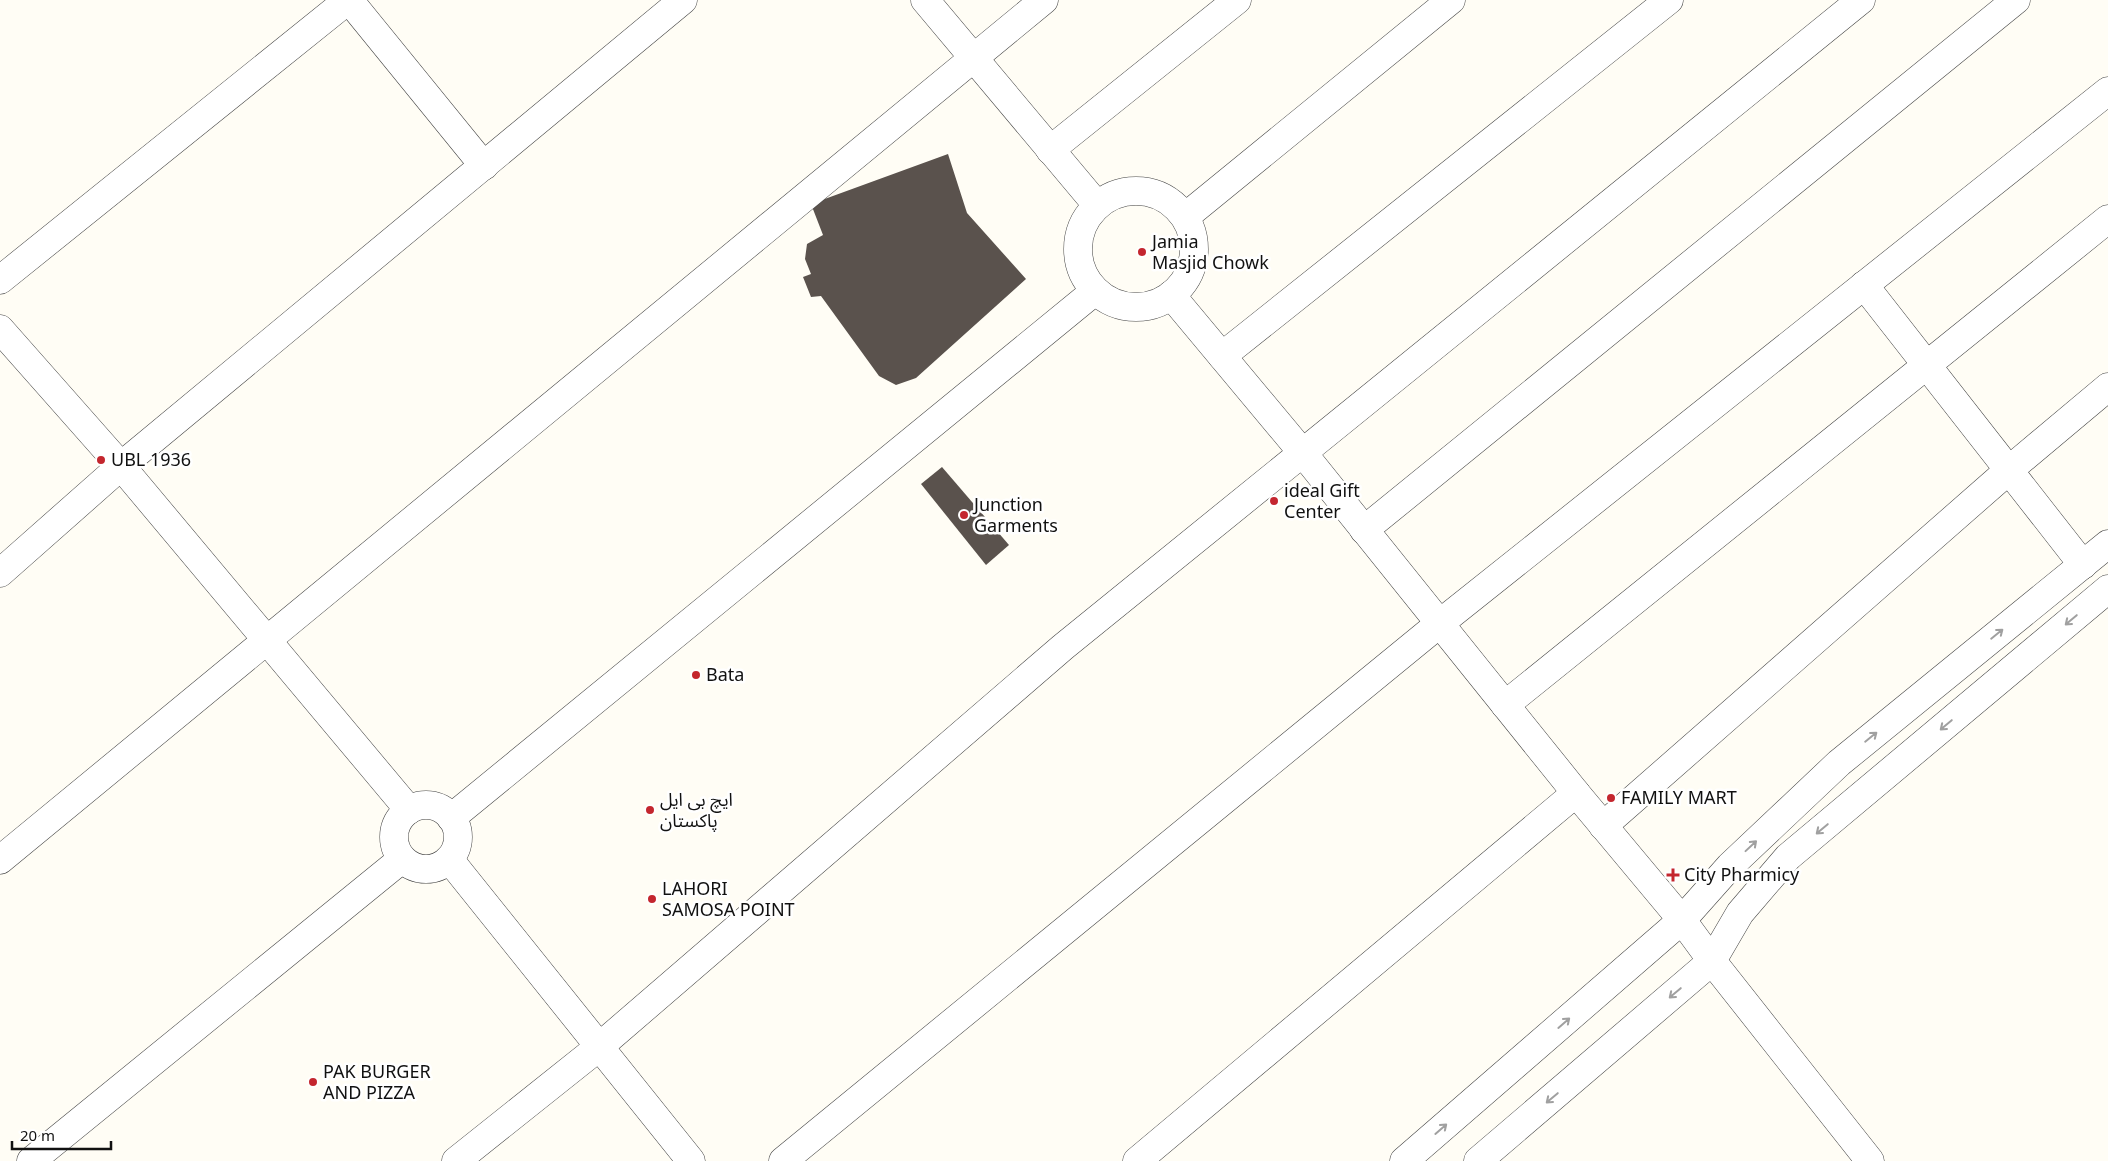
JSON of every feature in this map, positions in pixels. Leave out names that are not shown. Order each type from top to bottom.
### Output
[{"type":"street","points":[[0,280],[348,0],[484,166]]},
{"type":"street","points":[[0,573],[121,466],[683,0]]},
{"type":"street","points":[[925,0],[1097,205]]},
{"type":"street","points":[[0,860],[1044,0]]},
{"type":"street","points":[[1050,150],[1237,0]]},
{"type":"street","points":[[1185,217],[1451,0]]},
{"type":"street","points":[[1222,356],[1669,0]]},
{"type":"street","points":[[456,1161],[599,1047],[1063,647],[1860,0]]},
{"type":"street","points":[[1364,530],[2016,0]]},
{"type":"street","points":[[783,1161],[1439,624],[2108,91]]},
{"type":"street","points":[[1133,191],[1154,193],[1171,202],[1185,217],[1193,235],[1194,255],[1190,273],[1180,289],[1165,300],[1147,307],[1128,308],[1111,302],[1095,291],[1084,276],[1078,258],[1079,239],[1085,221],[1097,205],[1114,195],[1133,191]]},
{"type":"street","points":[[1505,705],[2108,219]]},
{"type":"street","points":[[1864,285],[2083,564]]},
{"type":"street","points":[[451,818],[1095,291]]},
{"type":"street","points":[[1172,296],[1302,452],[1576,793],[1682,920],[1712,961],[1870,1161]]},
{"type":"street","points":[[0,329],[121,466],[409,810]]},
{"type":"street","points":[[1603,826],[2008,470],[2108,387]]},
{"type":"street","points":[[1404,1161],[1682,920],[1730,866],[1839,763],[2108,544]]},
{"type":"street","points":[[1478,1161],[1712,961],[1740,913],[1788,857],[2108,589]]},
{"type":"street","points":[[1137,1161],[1576,793]]},
{"type":"street","points":[[427,805],[436,807],[451,818],[457,834],[457,844],[449,859],[440,866],[431,869],[420,869],[410,866],[397,851],[394,833],[397,824],[409,810],[427,805]]},
{"type":"street","points":[[31,1161],[402,859]]},
{"type":"street","points":[[449,859],[691,1161]]},
{"type":"building","points":[[948,154],[967,213],[1026,279],[916,378],[896,385],[879,376],[821,296],[811,297],[803,277],[811,274],[805,259],[807,244],[823,235],[811,204]]},
{"type":"building","name":"Junction Garments","points":[[942,467],[1009,545],[986,565],[921,484]]},
{"type":"place","name":"Jamia Masjid Chowk","points":[[1142,252]]},
{"type":"place","name":"UBL 1936","points":[[101,460]]},
{"type":"place","name":"ideal Gift Center","points":[[1274,501]]},
{"type":"place","name":"Junction Garments","points":[[964,515]]},
{"type":"place","name":"Bata","points":[[696,675]]},
{"type":"place","name":"FAMILY MART","points":[[1611,798]]},
{"type":"place","name":"ایچ بی ایل پاکستان","points":[[650,810]]},
{"type":"place","name":"City Pharmicy","points":[[1673,875]]},
{"type":"place","name":"LAHORI SAMOSA POINT","points":[[652,899]]},
{"type":"place","name":"PAK BURGER AND PIZZA","points":[[313,1082]]}]
